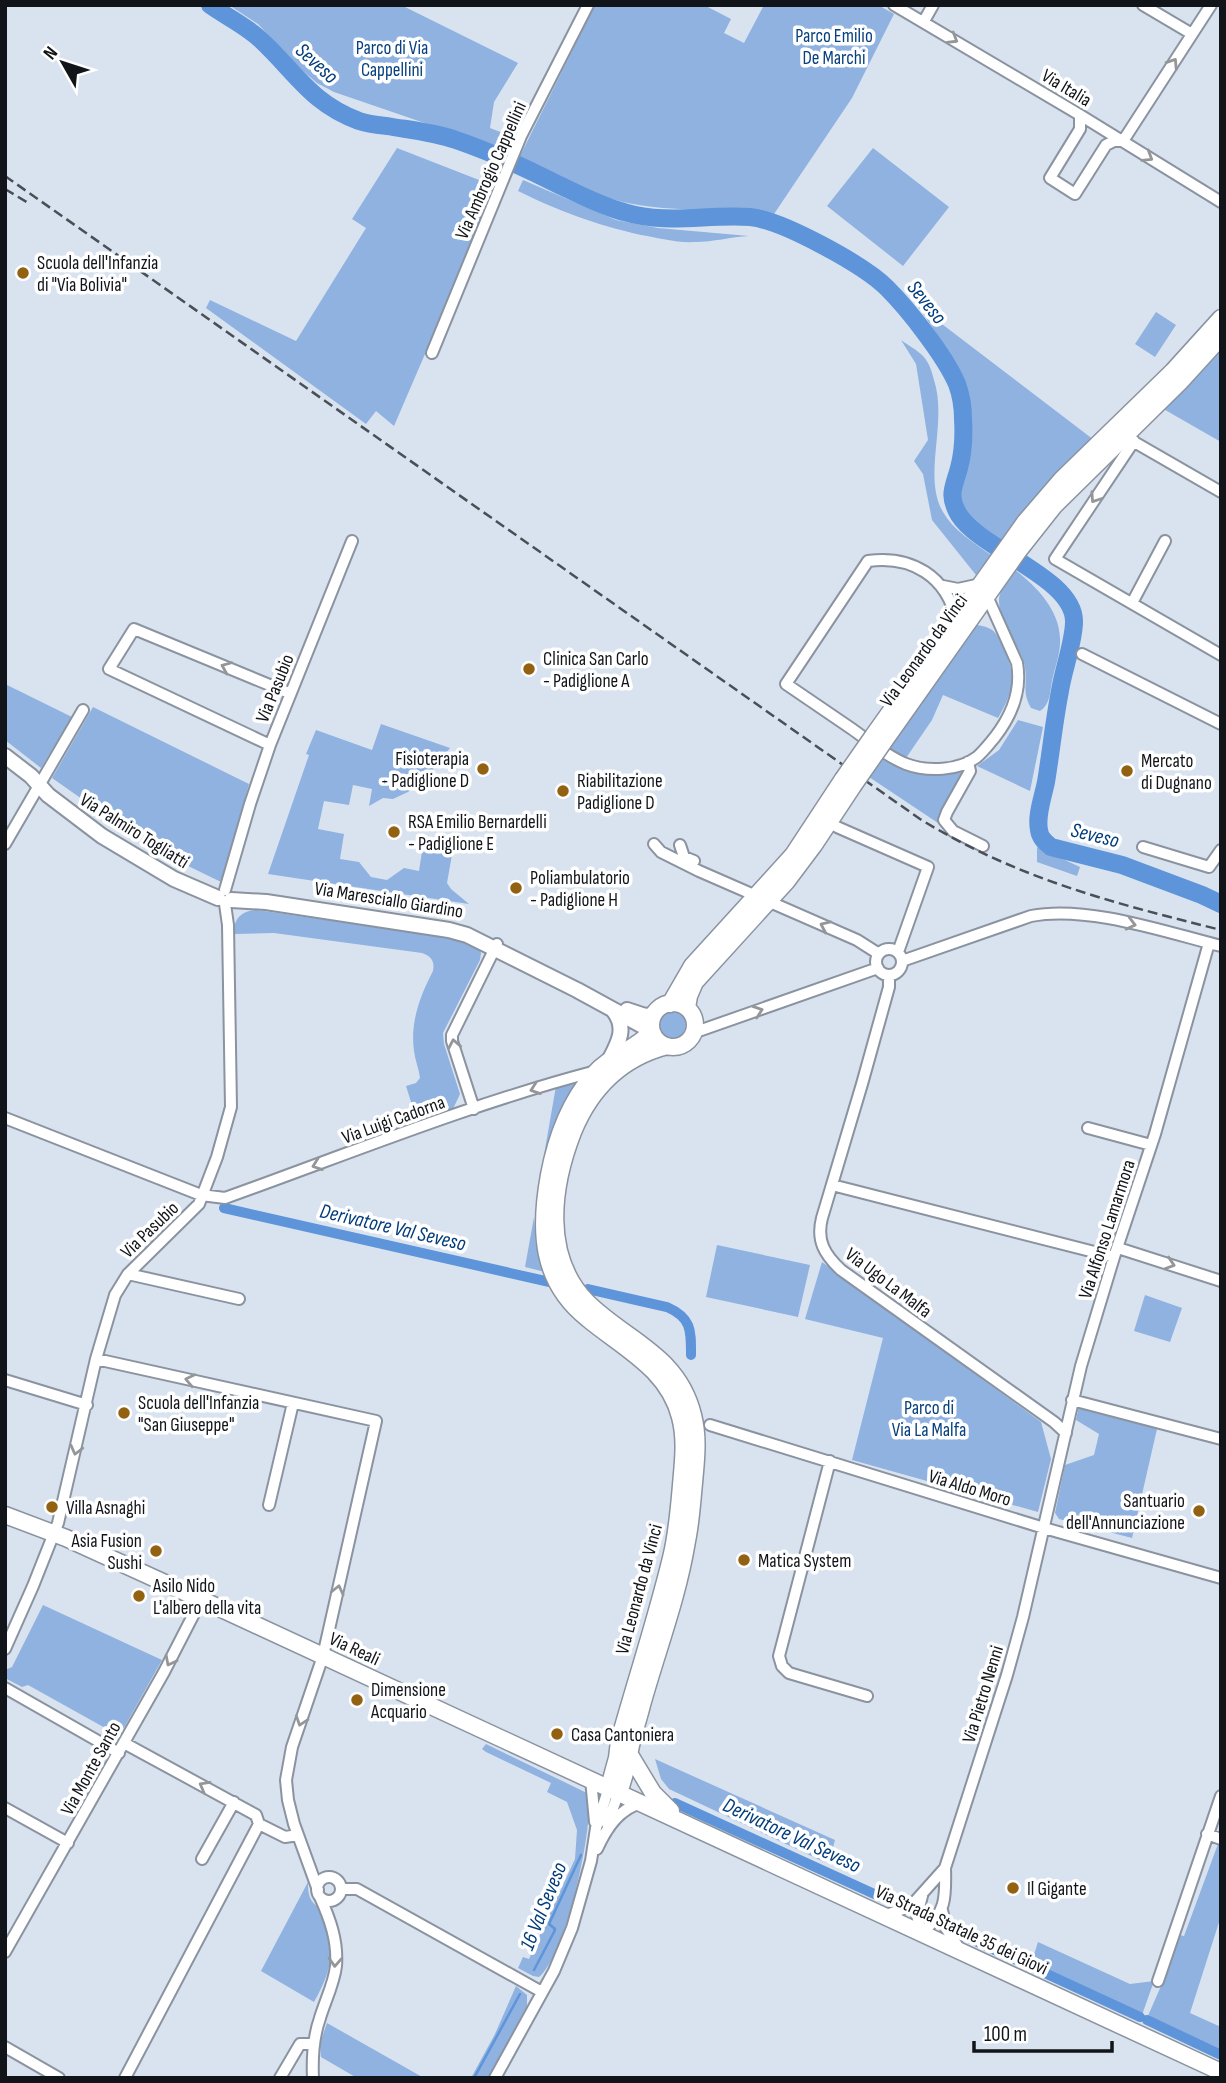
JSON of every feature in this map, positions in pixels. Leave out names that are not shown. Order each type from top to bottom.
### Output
[{"type":"main road","name":"Via Leonardo da Vinci","points":[[1125,435],[1173,371],[1221,318]]},
{"type":"main road","name":"Via Leonardo da Vinci","points":[[873,739],[982,597],[1016,545],[1066,492],[1180,382],[1221,337]]},
{"type":"main road","name":"Via Leonardo da Vinci","points":[[670,1004],[692,967],[793,855],[848,782],[873,739],[956,620],[982,597]]},
{"type":"main road","name":"Via Leonardo da Vinci","points":[[687,1008],[695,982],[756,896]]},
{"type":"main road","points":[[679,1004],[687,1008],[694,1018],[694,1033],[688,1041],[681,1046],[667,1046],[656,1039],[653,1023],[662,1006],[679,1004]]},
{"type":"main road","name":"Via Leonardo da Vinci","points":[[614,1790],[619,1741],[671,1558],[678,1518],[684,1450],[681,1418],[672,1394],[664,1382],[644,1361],[578,1312],[558,1284],[545,1253],[542,1219],[556,1144],[570,1108],[597,1071],[610,1059],[635,1046],[653,1023]]},
{"type":"main road","name":"Via Leonardo da Vinci","points":[[614,1790],[624,1782],[631,1743],[685,1551],[697,1450],[696,1432],[688,1398],[673,1373],[657,1356],[597,1311],[578,1292],[562,1264],[554,1219],[568,1148],[591,1098],[613,1072],[667,1046]]},
{"type":"main road","name":"Via Reali","points":[[5,1515],[201,1600],[686,1824]]},
{"type":"main road","points":[[630,1755],[661,1803],[686,1824]]},
{"type":"main road","name":"Via Strada Statale 35 dei Giovi","points":[[686,1824],[1221,2072]]},
{"type":"street","name":"Via Ambrogio Cappellini","points":[[432,353],[521,135],[588,5]]},
{"type":"street","name":"Via Italia","points":[[894,5],[1221,202]]},
{"type":"street","points":[[924,22],[933,5]]},
{"type":"street","points":[[1143,5],[1192,34]]},
{"type":"street","points":[[1080,115],[1080,129],[1049,178],[1075,194],[1107,145],[1114,141],[1123,141],[1212,5]]},
{"type":"street","points":[[1125,435],[1221,492]]},
{"type":"street","name":"Via Leonardo da Vinci","points":[[1125,435],[1055,559],[1132,603]]},
{"type":"street","name":"Via Pasubio","points":[[5,1649],[54,1534],[96,1359],[110,1307],[119,1286],[199,1204],[217,1157],[231,1107],[228,897],[250,804],[270,745],[352,541]]},
{"type":"street","points":[[1165,541],[1132,603],[1220,651]]},
{"type":"street","name":"Via Leonardo da Vinci","points":[[873,739],[786,684],[868,561],[913,565],[943,586],[982,597]]},
{"type":"street","name":"Via Leonardo da Vinci","points":[[943,586],[956,620]]},
{"type":"street","points":[[873,739],[899,761],[915,767],[943,768],[977,757],[1004,725],[1018,691],[1017,663],[995,616],[987,610],[982,597]]},
{"type":"street","points":[[270,745],[109,669],[134,629],[289,693]]},
{"type":"street","points":[[1082,654],[1221,724]]},
{"type":"street","points":[[5,844],[83,710]]},
{"type":"street","name":"Via Palmiro Togliatti","points":[[5,756],[39,785]]},
{"type":"street","name":"Via Palmiro Togliatti","points":[[5,762],[153,862],[228,897]]},
{"type":"street","points":[[968,762],[970,771],[944,820],[953,831],[983,846]]},
{"type":"street","points":[[837,827],[928,867],[900,957],[899,970],[889,975],[878,968],[879,954],[889,949],[900,957]]},
{"type":"street","points":[[654,844],[661,852],[857,940],[879,954]]},
{"type":"street","points":[[680,845],[684,857],[738,882],[756,896]]},
{"type":"street","points":[[1143,847],[1209,867],[1221,850]]},
{"type":"street","name":"Via Maresciallo Giardino","points":[[228,897],[449,930],[467,935],[496,946],[624,1009],[645,1016],[653,1023]]},
{"type":"street","points":[[900,957],[1047,912],[1102,917],[1221,946]]},
{"type":"street","name":"Via Alfonso Lamarmora","points":[[1044,1528],[1072,1400],[1151,1145],[1209,943]]},
{"type":"street","points":[[474,1109],[452,1035],[496,946]]},
{"type":"street","name":"Via Maresciallo Giardino","points":[[496,946],[613,1010],[653,1023]]},
{"type":"street","points":[[694,1033],[878,968]]},
{"type":"street","name":"Via Ugo La Malfa","points":[[889,975],[882,1011],[821,1218],[821,1245],[831,1261],[841,1270],[1066,1433]]},
{"type":"street","points":[[610,1059],[621,1035],[620,1020],[613,1010]]},
{"type":"street","name":"Via Luigi Cadorna","points":[[201,1195],[225,1198],[474,1109],[597,1071]]},
{"type":"street","points":[[5,1118],[201,1195]]},
{"type":"street","points":[[1087,1128],[1151,1145]]},
{"type":"street","points":[[832,1185],[1116,1252],[1221,1281]]},
{"type":"street","points":[[128,1274],[239,1300]]},
{"type":"street","points":[[96,1359],[376,1421],[323,1656],[292,1747],[287,1771],[288,1800],[336,1946],[336,1966],[313,2044],[313,2078]]},
{"type":"street","points":[[5,1380],[87,1405]]},
{"type":"street","points":[[1072,1400],[1221,1439]]},
{"type":"street","points":[[269,1505],[293,1403]]},
{"type":"street","name":"Via Aldo Moro","points":[[710,1425],[1044,1528],[1221,1578]]},
{"type":"street","points":[[830,1461],[779,1656],[782,1666],[789,1673],[867,1696]]},
{"type":"street","name":"Via Pietro Nenni","points":[[962,1952],[946,1928],[942,1910],[946,1891],[945,1868],[1007,1675],[1044,1528]]},
{"type":"street","name":"Via Monte Santo","points":[[7,1946],[122,1748],[201,1600]]},
{"type":"street","points":[[5,1688],[234,1802],[256,1815],[259,1824],[285,1837],[298,1835]]},
{"type":"street","points":[[495,2078],[542,1992],[572,1928],[591,1861],[596,1828],[591,1779]]},
{"type":"street","points":[[596,1828],[614,1790]]},
{"type":"street","points":[[601,1840],[614,1790]]},
{"type":"street","points":[[1158,1981],[1221,1796]]},
{"type":"street","points":[[202,1859],[234,1802]]},
{"type":"street","points":[[591,1861],[611,1825],[624,1811],[642,1803]]},
{"type":"street","points":[[5,1808],[68,1843]]},
{"type":"street","points":[[125,2078],[259,1824]]},
{"type":"street","points":[[1207,1834],[1221,1839]]},
{"type":"street","points":[[310,1866],[317,1872],[336,1879],[341,1889],[334,1901],[326,1901],[319,1893]]},
{"type":"street","name":"Via Pietro Nenni","points":[[884,1916],[905,1910],[922,1896],[945,1868]]},
{"type":"street","points":[[319,1893],[322,1880],[329,1877]]},
{"type":"street","points":[[341,1889],[357,1889],[542,1992]]},
{"type":"street","points":[[922,1896],[917,1915],[921,1933],[942,1910]]},
{"type":"street","points":[[280,2078],[300,2044],[313,2044]]},
{"type":"street","points":[[5,2047],[60,2078]]},
{"type":"green space","name":"Parco di Via Cappellini","points":[[229,5],[401,5],[518,63],[494,102],[490,128],[513,137],[507,154],[334,92],[317,83],[258,24]]},
{"type":"green space","name":"Parco Emilio De Marchi","points":[[595,5],[704,5],[731,19],[724,33],[744,43],[764,5],[878,5],[894,14],[852,98],[772,217],[660,208],[623,202],[583,188],[519,158]]},
{"type":"green space","points":[[397,148],[497,187],[394,426],[376,411],[366,424],[206,308],[210,300],[296,341],[366,228],[352,219]]},
{"type":"green space","points":[[873,148],[949,207],[903,266],[827,206]]},
{"type":"green space","points":[[523,180],[616,220],[658,228],[749,236],[688,242],[624,231],[578,217],[518,191]]},
{"type":"green space","points":[[917,305],[1094,440],[1054,476],[1001,541],[970,519],[959,503],[957,485],[966,462],[969,442],[965,389],[951,357]]},
{"type":"green space","points":[[1156,312],[1176,325],[1155,357],[1135,344]]},
{"type":"green space","points":[[901,340],[925,358],[938,397],[935,466],[937,498],[947,519],[991,555],[976,575],[932,520],[923,474],[914,461],[928,440],[916,364]]},
{"type":"green space","points":[[1221,348],[1221,442],[1160,407]]},
{"type":"green space","points":[[1015,570],[1045,599],[1059,627],[1060,649],[1050,694],[1048,702],[1040,711],[1031,708],[1028,701],[1023,660],[999,606],[1001,591]]},
{"type":"green space","points":[[977,625],[991,629],[997,635],[1011,668],[1010,692],[998,718],[943,695],[932,720],[906,758],[889,748]]},
{"type":"green space","points":[[5,684],[72,717],[41,768],[5,740]]},
{"type":"green space","points":[[93,707],[249,784],[221,882],[145,843],[52,778]]},
{"type":"green space","points":[[1018,720],[1043,727],[1030,791],[977,766],[999,750]]},
{"type":"green space","points":[[381,724],[450,748],[431,772],[408,792],[393,799],[383,798],[369,806],[372,789],[353,785],[349,805],[324,801],[318,829],[344,834],[340,859],[359,862],[371,877],[387,880],[404,868],[419,871],[423,845],[453,849],[447,883],[469,904],[268,874],[316,730],[372,750]]},
{"type":"green space","points":[[883,758],[920,774],[961,772],[963,777],[938,823],[869,777]]},
{"type":"green space","points":[[1037,847],[1080,867],[1077,876],[1037,862]]},
{"type":"green space","points":[[257,910],[431,935],[453,939],[479,949],[480,960],[443,1033],[460,1094],[453,1109],[417,1121],[406,1086],[416,1083],[420,1078],[413,1030],[420,1000],[433,971],[430,957],[422,953],[274,933],[234,934],[235,924],[240,916]]},
{"type":"green space","points":[[671,1009],[682,1013],[686,1024],[682,1035],[671,1039],[660,1035],[656,1024],[660,1013]]},
{"type":"green space","points":[[579,1079],[582,1081],[554,1127],[544,1155],[556,1086]]},
{"type":"green space","points":[[534,1217],[536,1246],[545,1272],[525,1267]]},
{"type":"green space","points":[[717,1245],[810,1265],[798,1317],[706,1297]]},
{"type":"green space","name":"Parco di Via La Malfa","points":[[822,1262],[1041,1422],[1051,1459],[1038,1512],[852,1460],[883,1338],[805,1319]]},
{"type":"green space","points":[[1145,1295],[1182,1308],[1170,1342],[1134,1331]]},
{"type":"green space","points":[[1079,1406],[1157,1429],[1132,1538],[1059,1519],[1055,1513],[1065,1465],[1094,1455],[1099,1434],[1076,1420]]},
{"type":"green space","points":[[43,1605],[162,1660],[121,1733],[116,1734],[28,1685],[22,1687],[5,1678],[5,1670],[12,1667]]},
{"type":"green space","points":[[486,1744],[589,1794],[587,1834],[576,1890],[559,1944],[539,1977],[518,1968],[523,1957],[529,1959],[575,1859],[577,1830],[567,1802],[547,1792],[551,1783],[486,1752],[482,1749]]},
{"type":"green space","points":[[655,1759],[835,1840],[829,1862],[669,1789],[661,1779]]},
{"type":"green space","points":[[1218,1844],[1221,1844],[1221,1916],[1190,2013],[1221,2027],[1221,2052],[1147,2018],[1168,1970],[1179,1935],[1184,1936]]},
{"type":"green space","points":[[308,1882],[310,1897],[320,1908],[330,1946],[326,1977],[314,2002],[261,1971]]},
{"type":"green space","points":[[1038,1942],[1130,1984],[1154,1981],[1142,2015],[1031,1964]]},
{"type":"green space","points":[[516,1986],[527,1995],[527,2006],[488,2078],[471,2078],[495,2034]]},
{"type":"green space","points":[[327,2023],[424,2078],[357,2078],[321,2057],[320,2043]]},
{"type":"waterway","name":"Seveso","points":[[210,5],[256,36],[317,97],[359,121],[456,140],[599,203],[640,216],[734,216],[764,220],[822,245],[876,278],[916,321],[935,347],[958,388],[963,410],[963,438],[952,496],[959,515],[986,540],[1044,578],[1060,592],[1070,606],[1074,630],[1061,683],[1039,812],[1038,824],[1042,838],[1051,847],[1122,865],[1221,904]]},
{"type":"waterway","name":"Derivatore Val Seveso","points":[[224,1208],[554,1283]]},
{"type":"waterway","name":"Derivatore Val Seveso","points":[[588,1289],[675,1311],[688,1326],[691,1355]]},
{"type":"waterway","name":"Derivatore Val Seveso","points":[[675,1803],[894,1903]]},
{"type":"waterway","name":"16 Val Seveso","points":[[534,1970],[554,1932],[555,1929],[549,1924],[581,1855]]},
{"type":"waterway","name":"Derivatore Val Seveso","points":[[958,1933],[1140,2017]]},
{"type":"waterway","name":"16 Val Seveso","points":[[474,2078],[520,1994]]},
{"type":"waterway","name":"Derivatore Val Seveso","points":[[1147,2020],[1221,2055]]},
{"type":"railway","points":[[5,176],[920,819],[993,858],[1029,873],[1103,898],[1221,930]]},
{"type":"railway","points":[[5,189],[30,204]]},
{"type":"place","name":"Scuola dell'Infanzia di \"Via Bolivia\"","points":[[23,273]]},
{"type":"place","name":"Clinica San Carlo - Padiglione A","points":[[529,669]]},
{"type":"place","name":"Fisioterapia - Padiglione D","points":[[483,769]]},
{"type":"place","name":"Mercato di Dugnano","points":[[1127,771]]},
{"type":"place","name":"Riabilitazione Padiglione D","points":[[563,791]]},
{"type":"place","name":"RSA Emilio Bernardelli - Padiglione E","points":[[394,832]]},
{"type":"place","name":"Poliambulatorio - Padiglione H","points":[[516,888]]},
{"type":"place","name":"Scuola dell'Infanzia \"San Giuseppe\"","points":[[124,1413]]},
{"type":"place","name":"Villa Asnaghi","points":[[52,1507]]},
{"type":"place","name":"Santuario dell'Annunciazione","points":[[1199,1511]]},
{"type":"place","name":"Asia Fusion Sushi","points":[[156,1551]]},
{"type":"place","name":"Matica System","points":[[744,1560]]},
{"type":"place","name":"Asilo Nido L'albero della vita","points":[[139,1596]]},
{"type":"place","name":"Dimensione Acquario","points":[[357,1700]]},
{"type":"place","name":"Casa Cantoniera","points":[[557,1734]]},
{"type":"place","name":"Il Gigante","points":[[1013,1888]]}]
